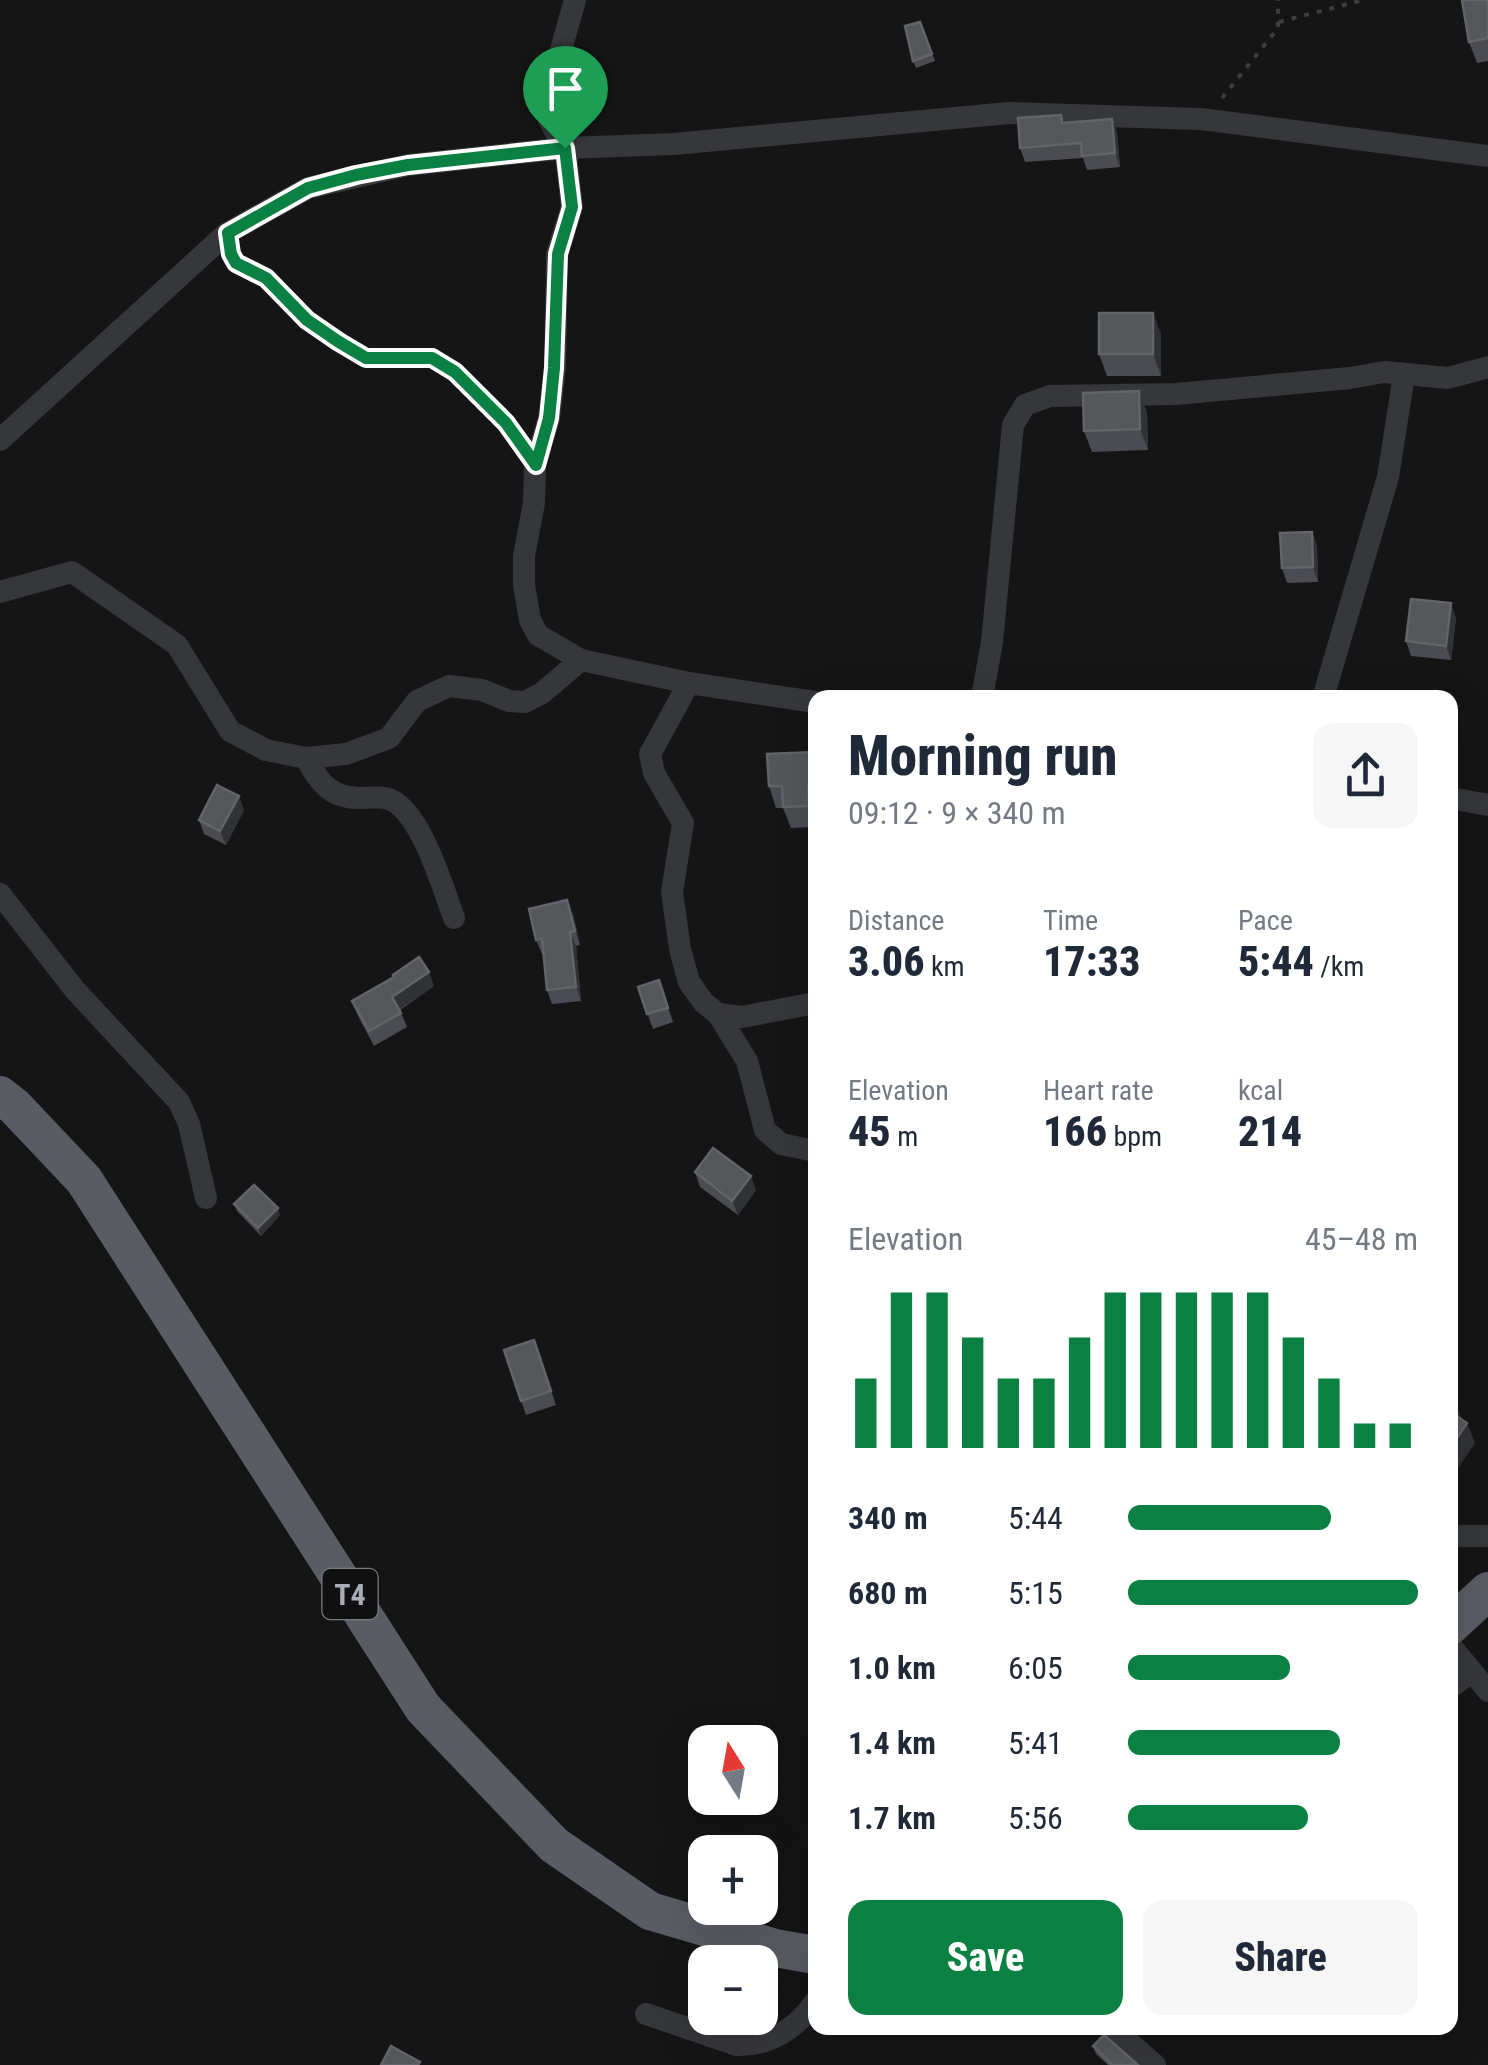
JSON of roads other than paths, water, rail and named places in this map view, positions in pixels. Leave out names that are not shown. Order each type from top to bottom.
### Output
[{"type":"highway","name":"T4","points":[[0,1095],[16,1106],[84,1180],[423,1708],[554,1845],[650,1911],[775,1948],[808,1953]]},
{"type":"highway","points":[[1458,1619],[1488,1591]]},
{"type":"street","points":[[575,0],[549,92],[549,120],[565,148],[572,207],[558,254],[549,418],[536,465],[524,556],[528,611],[538,635],[581,660],[689,683],[808,701]]},
{"type":"street","points":[[0,440],[228,233],[308,188],[408,165],[565,148],[674,144],[1009,114],[1201,119],[1488,156]]},
{"type":"street","points":[[983,690],[992,642],[1013,424],[1025,404],[1050,396],[1176,394],[1384,372],[1448,378],[1488,367]]},
{"type":"street","points":[[1325,690],[1388,477],[1404,375]]},
{"type":"street","points":[[0,592],[72,572],[176,645],[230,730],[266,750],[306,758],[346,754],[389,738],[417,701],[449,686],[525,702],[581,660]]},
{"type":"street","points":[[689,683],[650,754],[651,764],[684,828],[672,892],[680,949],[689,982],[718,1014],[748,1061],[764,1130],[781,1144],[808,1150]]},
{"type":"street","points":[[306,758],[327,789],[353,798],[391,800],[406,812],[427,848],[454,918]]},
{"type":"street","points":[[1458,799],[1488,804]]},
{"type":"street","points":[[0,894],[75,990],[178,1102],[189,1124],[206,1198]]},
{"type":"street","points":[[718,1014],[742,1017],[808,1004]]},
{"type":"street","points":[[1458,1536],[1488,1536]]},
{"type":"street","points":[[1458,1656],[1488,1691]]},
{"type":"street","points":[[1458,1682],[1471,1672]]},
{"type":"street","points":[[646,2014],[749,2045],[767,2042],[794,2025],[808,2010]]},
{"type":"street","points":[[1121,2035],[1155,2065]]}]
